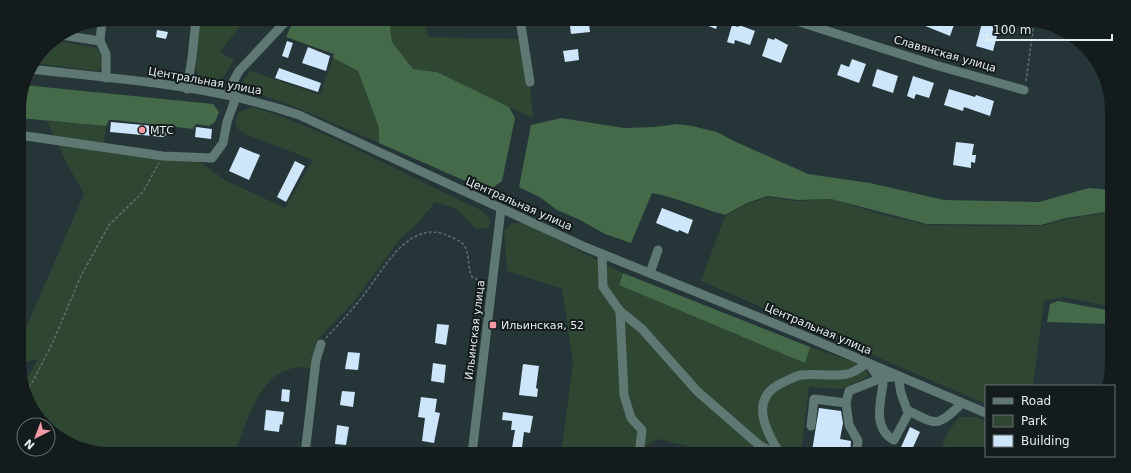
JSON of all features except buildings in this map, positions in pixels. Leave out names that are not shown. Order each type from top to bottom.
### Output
[{"type":"street","points":[[187,89],[195,26]]},
{"type":"street","points":[[26,136],[163,156],[212,158],[223,143],[227,122],[236,96],[233,82],[239,71],[281,26]]},
{"type":"street","points":[[521,26],[530,82]]},
{"type":"street","name":"Славянская улица","points":[[812,26],[935,65],[1024,90]]},
{"type":"street","points":[[101,27],[100,41],[106,54],[106,78]]},
{"type":"street","points":[[70,36],[100,41]]},
{"type":"street","name":"Центральная улица","points":[[36,71],[106,78],[236,96],[267,104],[299,116],[602,254],[985,413]]},
{"type":"street","name":"Ильинская улица","points":[[473,447],[501,209]]},
{"type":"street","points":[[650,273],[658,250]]},
{"type":"street","points":[[602,254],[603,287],[620,311],[642,329],[697,391],[763,447]]},
{"type":"street","points":[[620,311],[624,395],[631,418],[642,430],[640,447]]},
{"type":"street","points":[[306,447],[316,360],[321,344]]},
{"type":"street","points":[[775,447],[767,434],[763,420],[762,406],[767,394],[777,385],[800,375],[848,374],[868,363],[883,384],[878,419],[886,436],[894,440],[909,412]]},
{"type":"street","points":[[857,447],[858,441],[849,425],[846,403],[849,392],[879,378],[898,376],[906,410],[924,420],[936,423],[947,418],[962,403]]},
{"type":"street","points":[[811,426],[814,399],[846,403]]},
{"type":"path","points":[[1024,90],[1033,27]]},
{"type":"path","points":[[29,386],[53,342],[80,278],[109,225],[143,192],[163,156]]},
{"type":"path","points":[[321,344],[352,310],[393,255],[406,242],[422,234],[433,232],[458,240],[464,245],[468,253],[468,269],[472,277],[492,285]]},
{"type":"green space","points":[[199,26],[240,26],[220,52],[234,60],[223,78],[217,82],[205,80],[198,76],[196,69]]},
{"type":"green space","points":[[291,26],[390,26],[392,42],[413,69],[437,72],[509,107],[515,118],[502,181],[488,191],[379,143],[379,128],[358,71],[333,58],[334,54],[286,37]]},
{"type":"green space","points":[[390,26],[426,26],[428,37],[526,39],[533,118],[455,82],[437,72],[413,69],[392,42]]},
{"type":"green space","points":[[61,42],[97,48],[101,55],[102,67],[97,71],[40,64]]},
{"type":"green space","points":[[333,58],[358,71],[379,128],[379,143],[298,108],[242,88],[242,82],[250,71],[320,95]]},
{"type":"green space","points":[[30,86],[213,104],[219,112],[215,122],[209,126],[196,124],[193,129],[115,120],[109,120],[106,126],[26,119],[26,105]]},
{"type":"green space","points":[[253,107],[283,117],[368,155],[481,210],[491,221],[488,228],[476,229],[457,209],[435,202],[418,223],[400,239],[355,300],[316,342],[311,368],[294,368],[280,373],[269,382],[260,394],[252,409],[237,447],[110,447],[83,443],[63,433],[56,427],[56,417],[46,417],[40,410],[30,390],[28,377],[38,359],[26,362],[26,328],[84,194],[65,160],[47,121],[106,126],[104,145],[200,162],[225,180],[285,208],[313,160],[245,134],[238,129],[235,122],[239,112]]},
{"type":"green space","points":[[561,118],[624,128],[654,127],[677,124],[692,126],[717,132],[808,174],[870,183],[944,200],[1039,202],[1089,188],[1105,189],[1105,212],[1066,218],[1041,225],[927,224],[831,199],[797,200],[768,196],[747,203],[725,215],[652,193],[631,243],[605,234],[578,219],[557,210],[541,198],[519,187],[531,125]]},
{"type":"green space","points":[[768,197],[797,201],[831,199],[880,214],[927,225],[1041,226],[1066,219],[1105,213],[1105,306],[1064,297],[1044,301],[1033,385],[985,385],[985,404],[701,281],[725,216],[747,204]]},
{"type":"green space","points":[[513,223],[524,223],[623,273],[619,284],[804,362],[810,347],[863,365],[869,376],[842,389],[809,387],[802,447],[692,447],[658,439],[644,447],[562,447],[573,363],[562,289],[507,271],[504,230]]},
{"type":"green space","points":[[623,273],[810,347],[805,363],[619,285]]},
{"type":"green space","points":[[1058,301],[1105,310],[1105,324],[1047,322],[1050,304]]},
{"type":"green space","points":[[959,417],[976,417],[985,422],[985,447],[942,447],[947,434]]},
{"type":"place","name":"МТС","points":[[142,130]]},
{"type":"place","name":"Ильинская, 52","points":[[493,325]]}]
